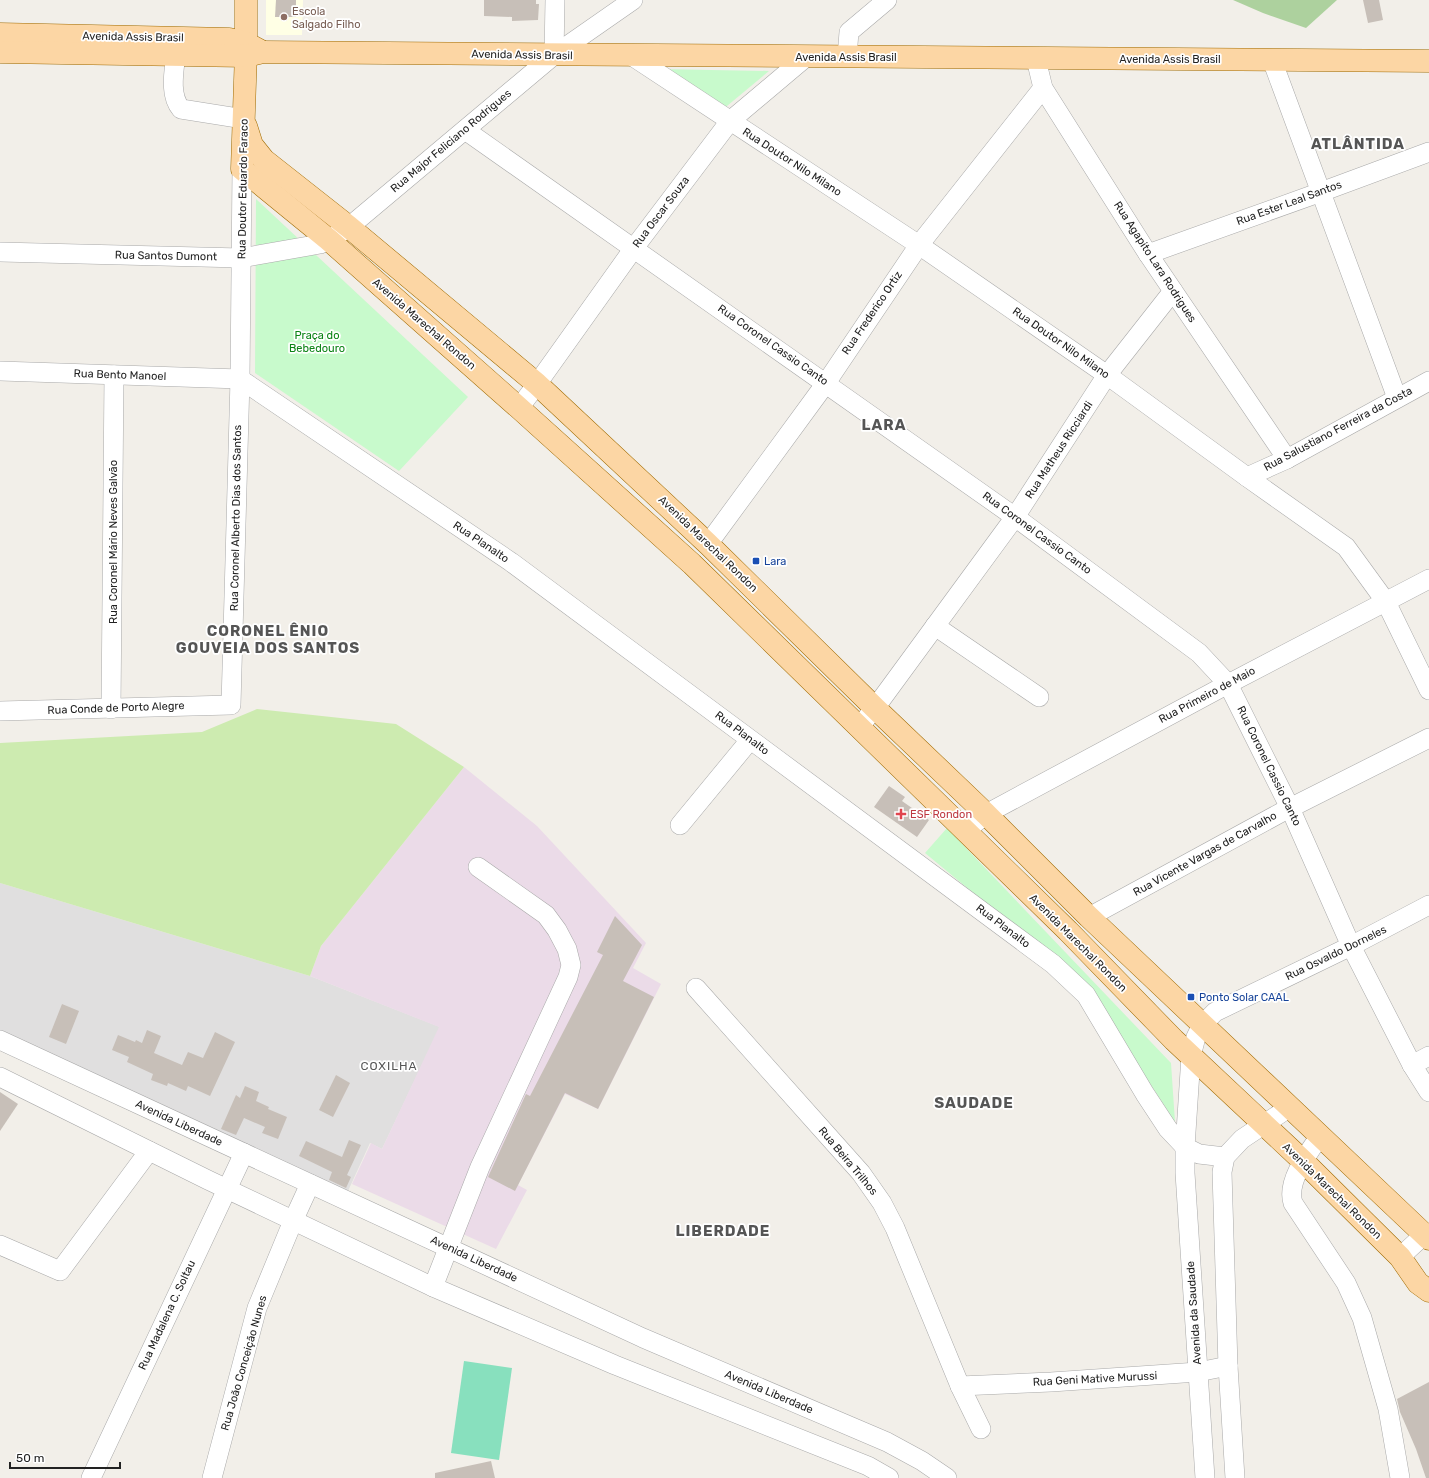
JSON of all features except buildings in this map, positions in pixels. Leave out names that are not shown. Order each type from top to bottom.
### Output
[{"type":"main road","name":"Rua Doutor Eduardo Faraco","points":[[242,169],[244,119],[252,50],[246,0]]},
{"type":"main road","name":"Avenida Assis Brasil","points":[[0,34],[137,46],[176,54],[252,50],[632,56],[1429,61]]},
{"type":"main road","name":"Avenida Assis Brasil","points":[[0,52],[137,46],[229,39],[252,50]]},
{"type":"main road","name":"Avenida Marechal Rondon","points":[[244,119],[252,145],[264,160],[349,227],[537,384],[708,544],[986,814],[1089,917],[1427,1236]]},
{"type":"main road","name":"Avenida Marechal Rondon","points":[[242,169],[329,240],[692,564],[1068,931],[1191,1056],[1303,1161],[1400,1257],[1423,1287],[1429,1304]]},
{"type":"street","points":[[554,55],[555,0]]},
{"type":"street","name":"Rua Major Feliciano Rodrigues","points":[[349,227],[554,55],[633,0]]},
{"type":"street","points":[[847,57],[849,32],[887,0]]},
{"type":"street","points":[[176,54],[174,90],[177,104],[181,109],[244,119]]},
{"type":"street","name":"Rua Doutor Nilo Milano","points":[[632,56],[919,245],[1107,375],[1346,547],[1386,602],[1429,690]]},
{"type":"street","name":"Rua Oscar Souza","points":[[537,384],[634,248],[730,121],[806,57]]},
{"type":"street","name":"Rua Agapito Lara Rodrigues","points":[[1036,59],[1043,88],[1148,254],[1287,460]]},
{"type":"street","points":[[1272,60],[1397,398]]},
{"type":"street","name":"Rua Frederico Ortiz","points":[[708,544],[826,383],[919,245],[1043,88]]},
{"type":"street","name":"Rua Coronel Cassio Canto","points":[[465,130],[1015,517],[1199,653],[1228,684],[1290,808],[1351,946],[1412,1065],[1429,1092]]},
{"type":"street","name":"Rua Ester Leal Santos","points":[[1148,254],[1429,152]]},
{"type":"street","name":"Rua Doutor Eduardo Faraco","points":[[240,379],[242,169]]},
{"type":"street","points":[[329,240],[349,227]]},
{"type":"street","name":"Rua Santos Dumont","points":[[0,252],[241,258],[310,247],[329,240]]},
{"type":"street","name":"Rua Matheus Ricciardi","points":[[876,708],[1015,517],[1107,375],[1173,291]]},
{"type":"street","name":"Rua Bento Manoel","points":[[0,371],[240,379]]},
{"type":"street","name":"Rua Coronel Mário Neves Galvão","points":[[112,709],[114,375]]},
{"type":"street","name":"Rua Coronel Alberto Dias dos Santos","points":[[231,705],[240,379]]},
{"type":"street","name":"Rua Planalto","points":[[240,379],[511,562],[1054,964],[1086,995],[1144,1094],[1168,1129],[1185,1147]]},
{"type":"street","name":"Rua Salustiano Ferreira da Costa","points":[[1247,477],[1287,460],[1429,381]]},
{"type":"street","points":[[519,408],[537,384]]},
{"type":"street","name":"Rua Primeiro de Maio","points":[[986,814],[1228,684],[1429,579]]},
{"type":"street","points":[[935,626],[1039,696]]},
{"type":"street","name":"Rua Conde de Porto Alegre","points":[[0,711],[231,705]]},
{"type":"street","points":[[859,727],[876,708]]},
{"type":"street","name":"Rua Vicente Vargas de Carvalho","points":[[1089,917],[1290,808],[1429,738]]},
{"type":"street","points":[[680,826],[750,740]]},
{"type":"street","points":[[965,831],[986,814]]},
{"type":"street","points":[[433,1287],[449,1248],[454,1230],[480,1168],[568,977],[572,965],[567,949],[557,930],[546,916],[478,867]]},
{"type":"street","name":"Rua Osvaldo Dorneles","points":[[1202,1025],[1215,1012],[1351,946],[1429,905]]},
{"type":"street","name":"Rua Beira Trilhos","points":[[696,988],[861,1173],[882,1203],[895,1228],[960,1386],[981,1430]]},
{"type":"street","points":[[1202,1025],[1196,1037],[1191,1056],[1185,1147],[1198,1154],[1225,1157]]},
{"type":"street","name":"Avenida Liberdade","points":[[0,1040],[643,1338],[887,1442],[922,1461],[947,1478]]},
{"type":"street","points":[[1412,1065],[1429,1056]]},
{"type":"street","points":[[0,1077],[149,1152],[433,1287],[615,1365],[868,1466],[889,1478]]},
{"type":"street","points":[[1235,1478],[1228,1366],[1222,1172],[1225,1157],[1242,1139],[1290,1108]]},
{"type":"street","points":[[1320,1136],[1303,1161],[1291,1189],[1291,1196],[1293,1203],[1346,1283],[1362,1318],[1388,1409],[1400,1478]]},
{"type":"street","name":"Avenida da Saudade","points":[[1185,1147],[1205,1478]]},
{"type":"street","points":[[0,1245],[60,1271],[149,1152]]},
{"type":"street","name":"Rua Madalena C. Soltau","points":[[91,1478],[244,1153]]},
{"type":"street","name":"Rua João Conceição Nunes","points":[[212,1478],[257,1308],[310,1184]]},
{"type":"street","name":"Avenida Marechal Rondon","points":[[1400,1257],[1427,1236]]},
{"type":"street","name":"Rua Geni Mative Murussi","points":[[960,1386],[1051,1382],[1198,1372],[1228,1366]]},
{"type":"shaded area","name":"Escola Salgado Filho","points":[[266,0],[303,0],[302,35],[266,35]]},
{"type":"shaded area","points":[[464,767],[537,826],[646,943],[633,968],[661,984],[598,1109],[565,1094],[518,1185],[527,1190],[496,1249],[352,1184],[371,1143],[382,1149],[439,1027],[310,976],[321,946]]},
{"type":"shaded area","points":[[0,883],[310,976],[440,1027],[382,1149],[370,1143],[348,1191],[0,1031]]},
{"type":"green space","points":[[1233,0],[1337,0],[1306,28],[1263,13]]},
{"type":"green space","points":[[658,69],[769,71],[721,111]]},
{"type":"green space","name":"Praça do Bebedouro","points":[[256,199],[468,397],[399,471],[255,373]]},
{"type":"green space","points":[[257,709],[396,724],[464,767],[321,946],[310,976],[0,883],[0,743],[202,732]]},
{"type":"green space","points":[[947,828],[1171,1063],[1175,1122],[1088,988],[925,853]]},
{"type":"green space","points":[[464,1361],[512,1368],[499,1460],[451,1453]]},
{"type":"place","name":"Escola Salgado Filho","points":[[284,17]]},
{"type":"place","name":"Lara","points":[[756,561]]},
{"type":"place","name":"ESF Rondon","points":[[901,814]]},
{"type":"place","name":"Ponto Solar CAAL","points":[[1191,997]]},
{"type":"district","name":"ATLÂNTIDA","points":[[1358,144]]},
{"type":"district","name":"LARA","points":[[884,425]]},
{"type":"district","name":"CORONEL ÊNIO GOUVEIA DOS SANTOS","points":[[268,640]]},
{"type":"district","name":"COXILHA","points":[[389,1066]]},
{"type":"district","name":"SAUDADE","points":[[974,1103]]},
{"type":"district","name":"LIBERDADE","points":[[723,1231]]}]
